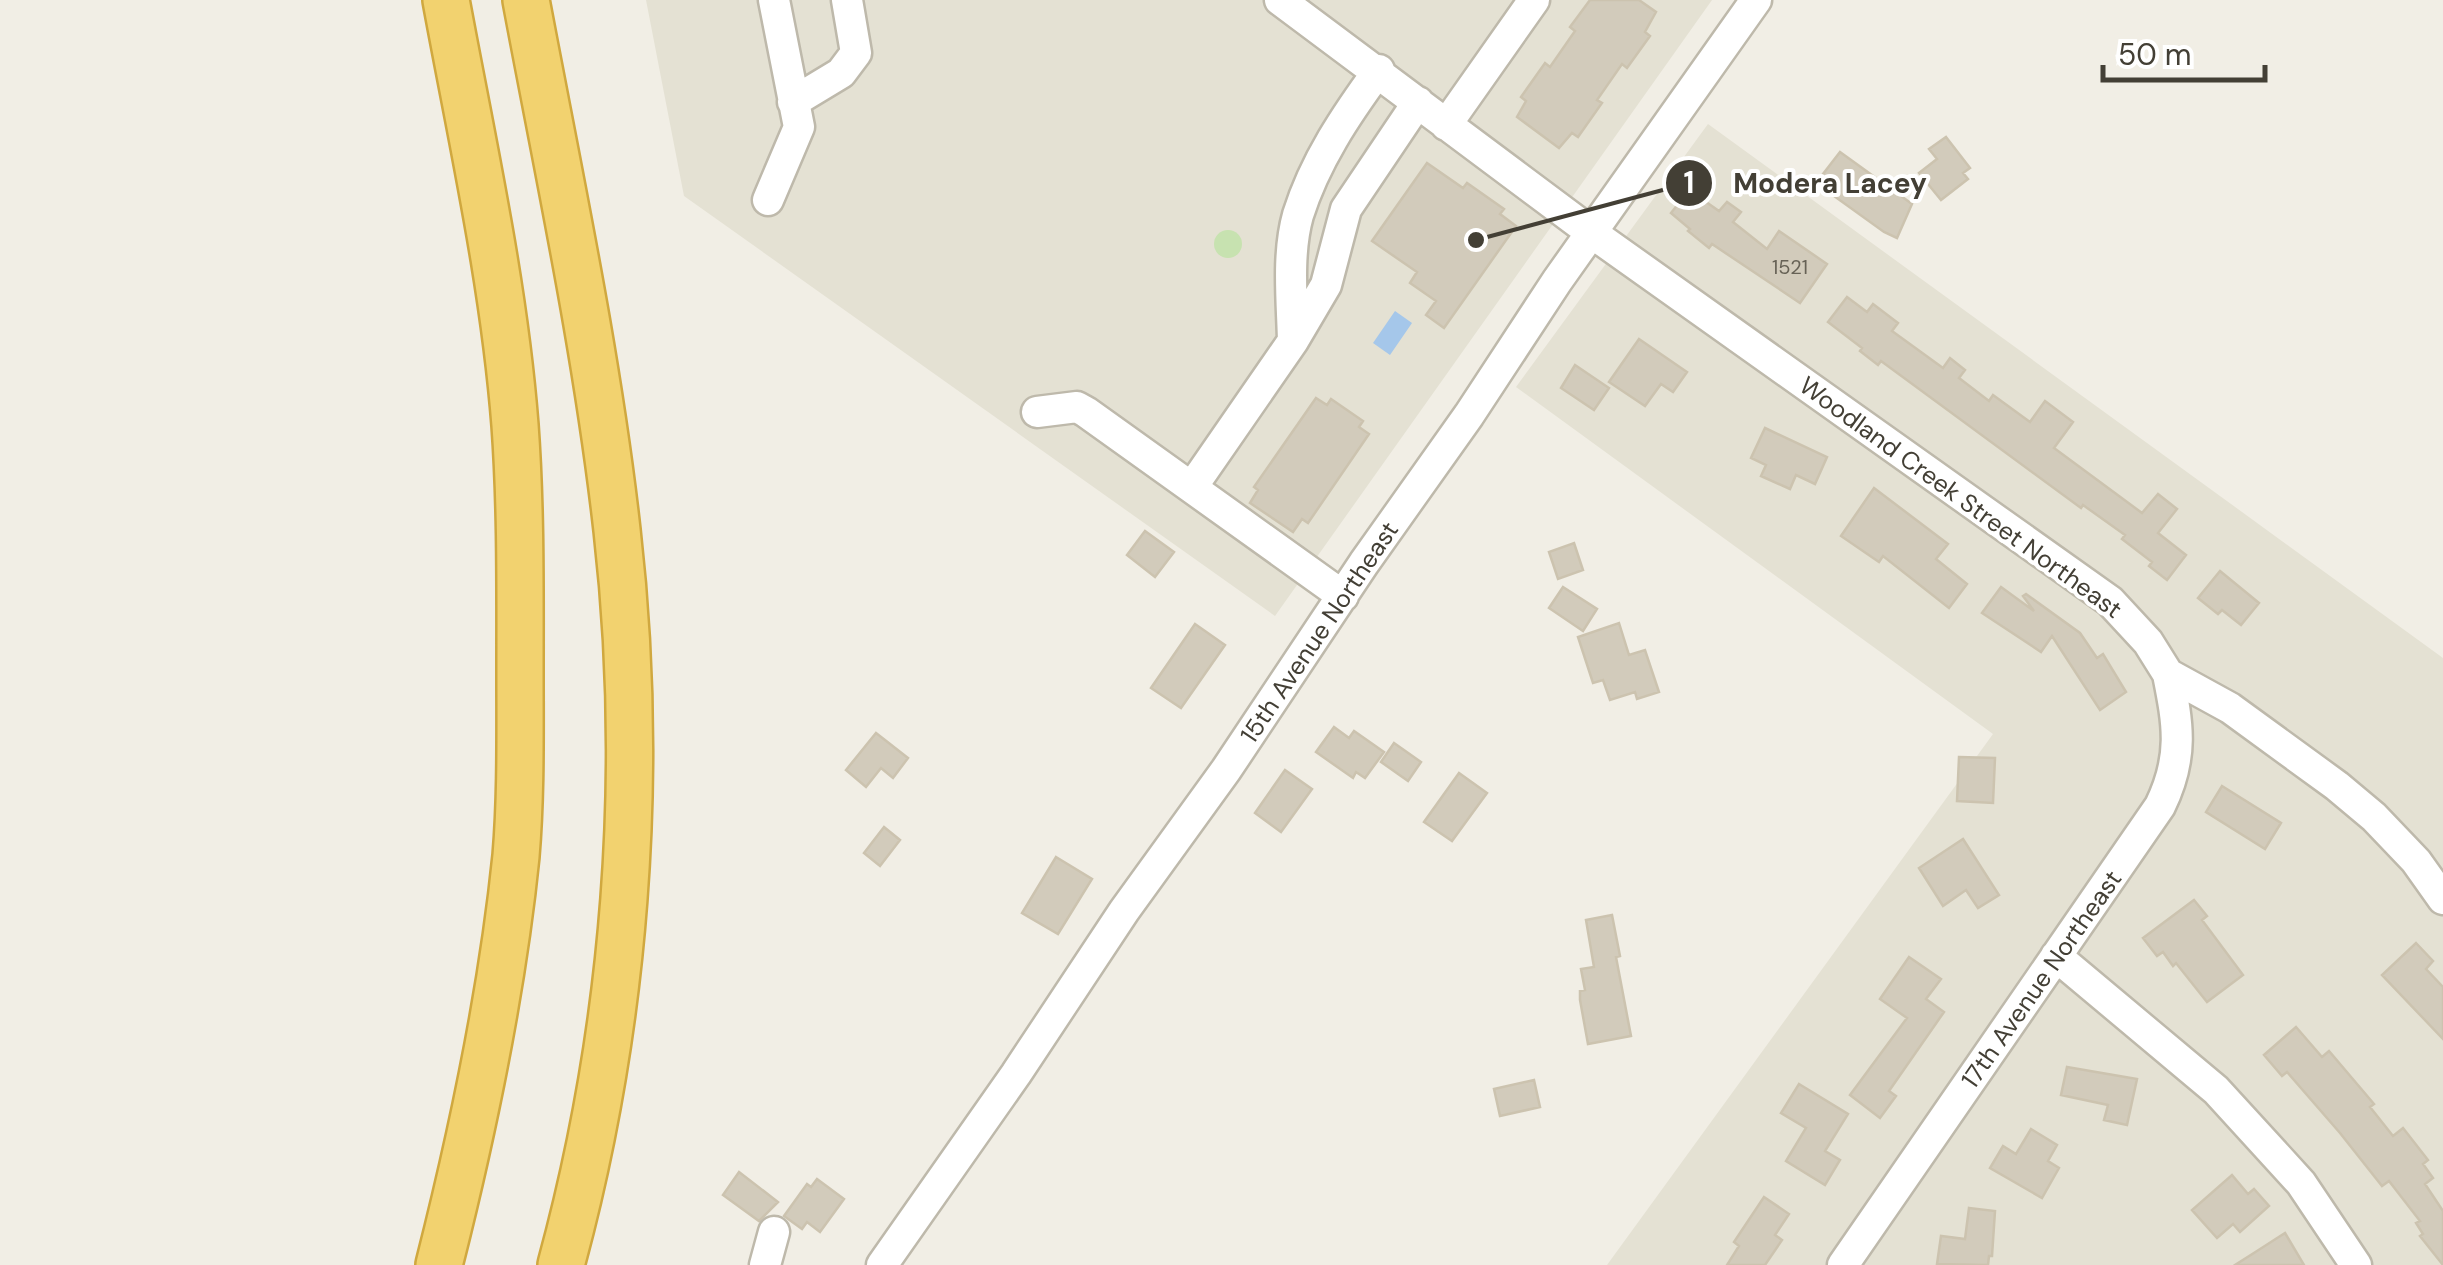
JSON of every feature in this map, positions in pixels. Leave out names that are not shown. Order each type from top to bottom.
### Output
[{"type":"highway","points":[[439,1265],[477,1099],[502,957],[516,855],[520,760],[514,423],[491,246],[446,0]]},
{"type":"highway","points":[[526,0],[607,448],[625,618],[628,704],[625,876],[616,980],[592,1136],[561,1265]]},
{"type":"street","points":[[768,200],[799,127],[774,0]]},
{"type":"street","points":[[793,102],[841,73],[856,52],[847,0]]},
{"type":"street","name":"Woodland Creek Street Northeast","points":[[1280,0],[1592,233],[2110,601],[2148,642],[2168,674],[2230,708],[2337,786],[2416,861],[2443,898]]},
{"type":"street","points":[[1446,125],[1534,0]]},
{"type":"street","name":"15th Avenue Northeast","points":[[882,1265],[1592,233],[1741,5]]},
{"type":"street","points":[[1293,341],[1292,274],[1298,216],[1319,163],[1343,119],[1378,70]]},
{"type":"street","points":[[1192,487],[1293,341],[1326,284],[1346,209],[1418,102]]},
{"type":"street","points":[[1036,412],[1077,406],[1343,596]]},
{"type":"street","name":"17th Avenue Northeast","points":[[1844,1265],[2167,792],[2180,733],[2168,674]]},
{"type":"street","points":[[2056,956],[2216,1090],[2300,1183],[2356,1265]]},
{"type":"street","points":[[766,1265],[774,1232]]},
{"type":"shaded area","points":[[646,0],[1712,0],[1275,616],[684,196]]},
{"type":"shaded area","points":[[1708,124],[2443,658],[2443,1265],[1607,1265],[1993,734],[1516,387]]},
{"type":"green space","points":[[1228,230],[1238,234],[1242,244],[1238,254],[1228,258],[1218,254],[1214,244],[1218,234]]},
{"type":"water","points":[[1395,311],[1412,323],[1390,355],[1373,343]]},
{"type":"building","points":[[1590,0],[1639,0],[1656,12],[1645,32],[1650,36],[1627,68],[1622,64],[1597,100],[1602,103],[1578,137],[1572,133],[1559,148],[1517,117],[1526,101],[1521,97],[1545,63],[1550,67],[1575,31],[1570,27]]},
{"type":"building","points":[[1946,137],[1970,168],[1963,173],[1968,179],[1941,200],[1919,173],[1937,159],[1929,149]]},
{"type":"building","points":[[1840,152],[1912,204],[1897,238],[1816,183]]},
{"type":"building","points":[[1427,163],[1463,188],[1467,183],[1504,209],[1500,214],[1516,226],[1444,328],[1426,315],[1436,301],[1410,283],[1417,272],[1372,241]]},
{"type":"building","points":[[1689,190],[1719,211],[1727,202],[1741,212],[1733,222],[1767,249],[1779,231],[1827,264],[1800,303],[1688,231],[1671,213]]},
{"type":"building","points":[[1847,297],[1867,312],[1873,304],[1898,323],[1892,331],[1943,368],[1950,358],[1965,370],[1959,378],[1989,401],[1993,395],[2030,422],[2045,401],[2073,422],[2054,448],[2142,513],[2158,494],[2177,509],[2158,533],[2186,555],[2167,580],[2149,566],[2152,562],[2122,539],[2125,535],[2083,505],[2081,508],[1881,361],[1878,365],[1860,351],[1862,348],[1828,322]]},
{"type":"building","points":[[1639,339],[1687,372],[1673,392],[1661,384],[1645,406],[1609,382]]},
{"type":"building","points":[[1575,365],[1609,388],[1594,410],[1561,388]]},
{"type":"building","points":[[1316,398],[1327,405],[1331,399],[1363,421],[1359,427],[1369,434],[1308,523],[1302,519],[1293,532],[1250,503],[1258,490],[1254,487]]},
{"type":"building","points":[[1765,428],[1827,457],[1815,484],[1796,475],[1790,489],[1761,476],[1766,465],[1751,458]]},
{"type":"building","points":[[1874,488],[1948,544],[1936,559],[1967,584],[1949,608],[1883,556],[1879,562],[1841,536]]},
{"type":"building","points":[[1145,531],[1174,552],[1155,577],[1127,555]]},
{"type":"building","points":[[1574,543],[1583,570],[1558,579],[1549,552]]},
{"type":"building","points":[[2220,571],[2259,603],[2241,625],[2198,598]]},
{"type":"building","points":[[1563,587],[1597,609],[1583,631],[1549,608]]},
{"type":"building","points":[[2001,587],[2034,611],[2023,596],[2026,594],[2080,633],[2097,658],[2103,654],[2126,692],[2100,710],[2052,636],[2041,652],[1982,613]]},
{"type":"building","points":[[1619,623],[1629,655],[1645,650],[1659,692],[1637,699],[1635,692],[1610,700],[1603,680],[1593,683],[1578,637]]},
{"type":"building","points":[[1195,624],[1225,645],[1181,708],[1151,688]]},
{"type":"building","points":[[1334,727],[1349,738],[1354,731],[1384,752],[1365,778],[1356,772],[1353,778],[1316,752]]},
{"type":"building","points":[[876,733],[908,758],[893,778],[881,768],[866,787],[846,770]]},
{"type":"building","points":[[1394,743],[1421,762],[1408,781],[1381,762]]},
{"type":"building","points":[[1959,757],[1995,758],[1993,803],[1957,801]]},
{"type":"building","points":[[1285,770],[1312,789],[1281,832],[1255,813]]},
{"type":"building","points":[[1459,773],[1487,793],[1452,841],[1424,822]]},
{"type":"building","points":[[2222,786],[2281,823],[2265,849],[2206,812]]},
{"type":"building","points":[[884,827],[900,840],[880,866],[864,853]]},
{"type":"building","points":[[1963,839],[1999,895],[1978,908],[1966,890],[1943,906],[1919,868]]},
{"type":"building","points":[[1056,857],[1092,879],[1058,934],[1022,913]]},
{"type":"building","points":[[2194,900],[2207,916],[2202,920],[2243,975],[2207,1002],[2176,963],[2173,966],[2163,952],[2157,956],[2143,938]]},
{"type":"building","points":[[1612,915],[1631,1036],[1588,1044],[1580,1000],[1580,991],[1585,990],[1581,969],[1594,967],[1586,920]]},
{"type":"building","points":[[2416,943],[2433,961],[2426,969],[2443,987],[2443,1039],[2382,975]]},
{"type":"building","points":[[1909,957],[1941,979],[1926,999],[1944,1012],[1889,1091],[1896,1096],[1880,1118],[1850,1095],[1907,1018],[1880,999]]},
{"type":"building","points":[[2296,1027],[2322,1057],[2329,1051],[2374,1104],[2370,1107],[2393,1136],[2403,1128],[2428,1160],[2423,1164],[2433,1178],[2425,1184],[2443,1211],[2443,1265],[2420,1236],[2423,1234],[2416,1223],[2420,1221],[2389,1181],[2382,1186],[2287,1072],[2282,1076],[2264,1055]]},
{"type":"building","points":[[2067,1067],[2137,1079],[2127,1125],[2104,1120],[2108,1105],[2061,1095]]},
{"type":"building","points":[[1534,1080],[1540,1107],[1500,1116],[1494,1089]]},
{"type":"building","points":[[1799,1084],[1848,1114],[1825,1151],[1840,1160],[1825,1185],[1786,1161],[1806,1128],[1781,1113]]},
{"type":"building","points":[[2031,1129],[2057,1145],[2048,1161],[2059,1168],[2042,1198],[1990,1168],[2003,1146],[2016,1154]]},
{"type":"building","points":[[739,1172],[778,1202],[759,1221],[723,1195]]},
{"type":"building","points":[[2232,1175],[2248,1194],[2254,1189],[2269,1206],[2240,1232],[2233,1224],[2217,1238],[2192,1210]]},
{"type":"building","points":[[817,1179],[844,1199],[820,1232],[807,1222],[802,1229],[784,1216],[807,1184],[811,1187]]},
{"type":"building","points":[[1764,1197],[1789,1214],[1775,1235],[1782,1240],[1765,1265],[1727,1265],[1739,1246],[1734,1242]]},
{"type":"building","points":[[1969,1208],[1995,1211],[1988,1265],[1937,1264],[1941,1236],[1965,1239]]},
{"type":"building","points":[[2285,1233],[2304,1265],[2235,1265],[2257,1251]]},
{"type":"place","name":"Modera Lacey","points":[[1476,240]]}]
